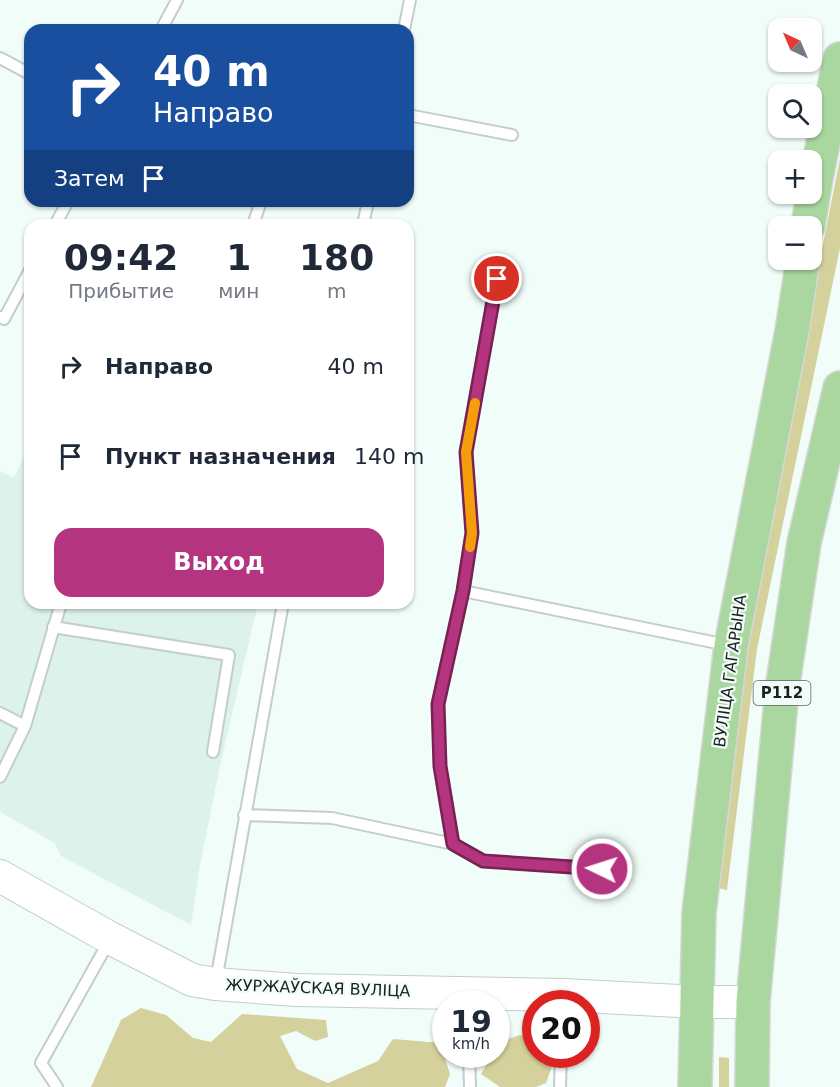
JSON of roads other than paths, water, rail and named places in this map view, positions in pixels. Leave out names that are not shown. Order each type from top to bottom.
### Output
[{"type":"main road","points":[[810,216],[840,59]]},
{"type":"main road","name":"ВУЛІЦА ГАГАРЫНА","points":[[695,1087],[699,913],[731,646],[792,331],[801,270]]},
{"type":"main road","name":"Р112","points":[[752,1087],[753,1002],[782,690],[804,543],[840,388]]},
{"type":"street","name":"ЖУРЖАЎСКАЯ ВУЛІЦА","points":[[0,876],[110,938],[192,980],[215,984],[297,990],[432,996]]},
{"type":"street","name":"ЖУРЖАЎСКАЯ ВУЛІЦА","points":[[600,1000],[753,1002]]},
{"type":"lane","points":[[164,24],[177,0]]},
{"type":"lane","points":[[405,24],[410,0]]},
{"type":"lane","points":[[0,58],[24,71]]},
{"type":"lane","points":[[414,116],[512,135]]},
{"type":"lane","points":[[453,844],[440,766],[438,704],[463,591],[472,533],[466,452],[497,279]]},
{"type":"lane","points":[[0,317],[4,319],[24,281]]},
{"type":"lane","points":[[463,591],[731,646]]},
{"type":"lane","points":[[0,777],[25,726],[59,609]]},
{"type":"lane","points":[[215,984],[282,609]]},
{"type":"lane","points":[[53,627],[229,655],[213,752]]},
{"type":"lane","points":[[0,713],[25,726]]},
{"type":"lane","points":[[244,815],[332,818],[453,844],[483,861],[602,869]]},
{"type":"lane","points":[[57,1087],[41,1063],[110,938]]},
{"type":"lane","points":[[462,1087],[466,1068]]},
{"type":"lane","points":[[469,1068],[470,1087]]},
{"type":"lane","points":[[560,1087],[561,1068]]}]
